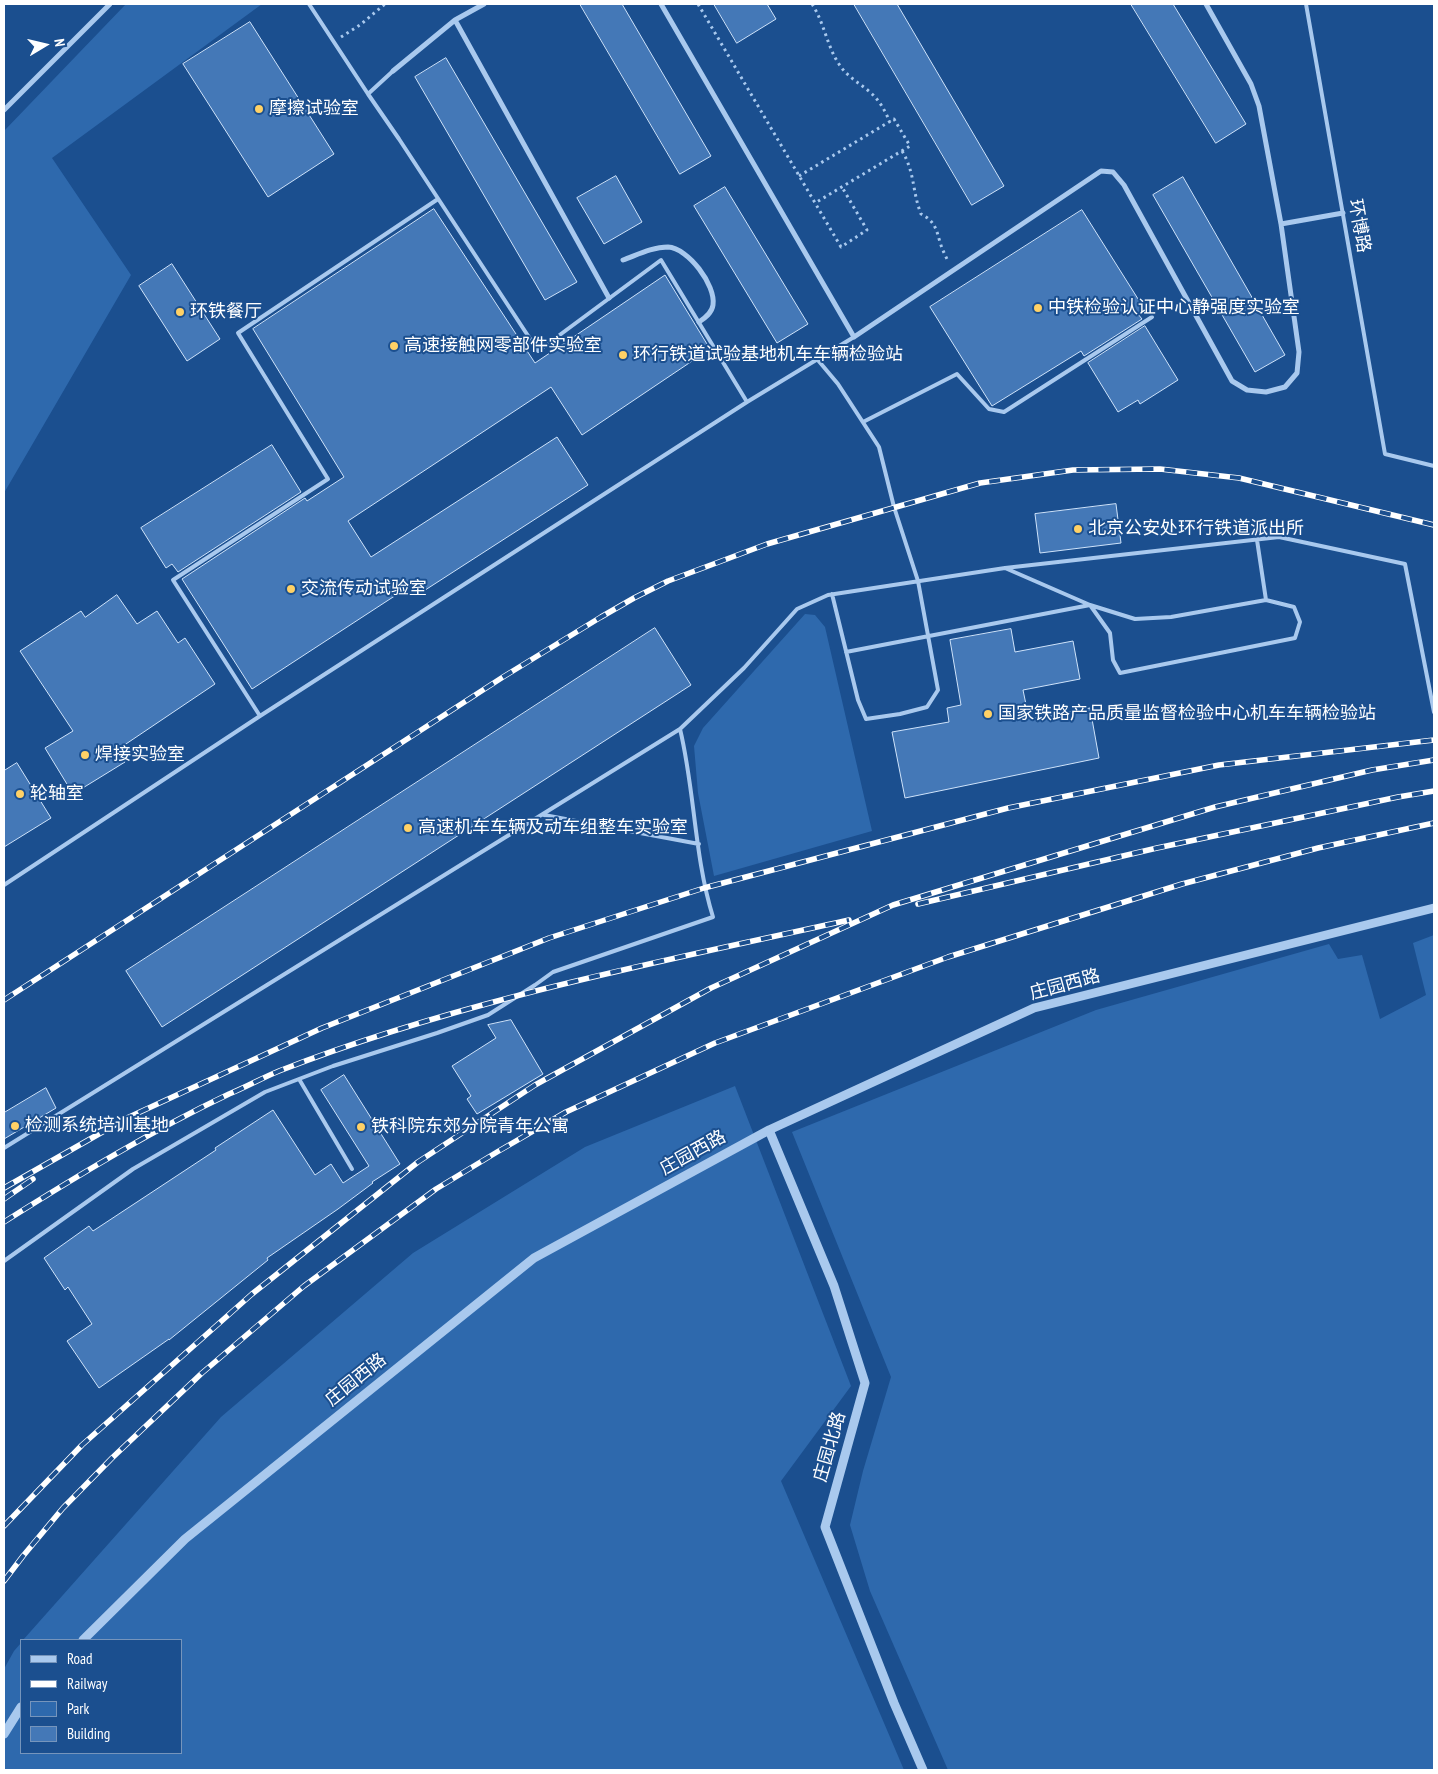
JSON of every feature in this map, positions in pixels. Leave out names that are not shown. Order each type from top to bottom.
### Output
[{"type":"street","points":[[4,110],[110,4]]},
{"type":"street","points":[[393,71],[444,31],[455,20],[484,4]]},
{"type":"street","points":[[661,4],[854,337],[1101,171],[1113,172],[1124,185],[1232,381],[1247,390],[1266,392],[1285,387],[1297,373],[1299,352],[1281,224],[1259,106],[1251,84],[1206,4]]},
{"type":"street","points":[[455,20],[609,298]]},
{"type":"street","points":[[1281,224],[1343,214]]},
{"type":"street","points":[[623,260],[653,249],[670,247],[695,262],[711,289],[713,305],[708,316],[699,322]]},
{"type":"street","name":"庄园西路","points":[[84,1639],[185,1539],[534,1258],[769,1130],[1034,1008],[1434,908]]},
{"type":"street","name":"庄园北路","points":[[769,1130],[834,1286],[865,1383],[825,1526],[922,1770]]},
{"type":"street","points":[[4,1734],[20,1709]]},
{"type":"lane","points":[[309,4],[538,351],[661,260],[748,402]]},
{"type":"lane","name":"环博路","points":[[1306,4],[1385,454],[1434,466]]},
{"type":"lane","points":[[368,94],[393,71]]},
{"type":"lane","points":[[260,716],[173,580],[328,479],[238,333],[438,199]]},
{"type":"lane","points":[[864,422],[957,374],[989,409],[1004,412],[1152,317]]},
{"type":"lane","points":[[4,885],[260,716],[748,402],[854,337]]},
{"type":"lane","points":[[817,359],[838,384],[879,447],[894,507],[918,581],[938,690],[927,707],[900,714],[866,719],[858,700],[832,594]]},
{"type":"lane","points":[[4,1148],[680,729],[744,668],[797,609],[832,594],[1004,568],[1280,537],[1404,564],[1434,712]]},
{"type":"lane","points":[[1257,540],[1266,600]]},
{"type":"lane","points":[[1004,568],[1090,605],[1135,619],[1171,617],[1266,600],[1294,607],[1300,622],[1295,638],[1120,673],[1113,660],[1110,633],[1090,605]]},
{"type":"lane","points":[[846,652],[1090,605]]},
{"type":"lane","points":[[4,1261],[133,1169],[265,1092],[334,1066],[488,1015],[553,972],[713,917],[704,888],[688,761],[680,729]]},
{"type":"lane","points":[[542,814],[699,844]]},
{"type":"lane","points":[[299,1079],[352,1169]]},
{"type":"path","points":[[334,41],[360,25],[385,4]]},
{"type":"path","points":[[698,4],[841,247],[867,230],[842,187]]},
{"type":"path","points":[[812,4],[818,13],[830,50],[836,60],[852,78],[872,94],[882,106],[890,122]]},
{"type":"path","points":[[799,176],[894,120],[910,146],[815,203]]},
{"type":"path","points":[[902,151],[909,162],[913,175],[916,201],[922,214],[929,218],[937,228],[940,244],[952,271]]},
{"type":"green space","points":[[126,4],[262,4],[52,158],[131,275],[4,493],[4,131]]},
{"type":"green space","points":[[805,614],[815,615],[825,627],[872,831],[714,876],[698,793],[694,746],[703,728]]},
{"type":"green space","points":[[1434,935],[1434,1770],[948,1770],[870,1591],[850,1525],[863,1471],[891,1377],[792,1132],[1096,1010],[1329,944],[1338,959],[1362,955],[1380,1019],[1426,995],[1413,943]]},
{"type":"green space","points":[[735,1086],[851,1386],[781,1481],[904,1770],[4,1770],[4,1669],[20,1644],[20,1754],[182,1754],[182,1639],[24,1639],[221,1417],[413,1253],[585,1147]]},
{"type":"building","points":[[580,4],[622,4],[711,156],[680,174]]},
{"type":"building","points":[[714,4],[767,4],[776,19],[737,43]]},
{"type":"building","points":[[854,4],[897,4],[1004,186],[972,205]]},
{"type":"building","points":[[1131,4],[1173,4],[1246,124],[1216,143]]},
{"type":"building","name":"摩擦试验室","points":[[250,22],[334,154],[268,197],[183,64]]},
{"type":"building","points":[[446,58],[577,282],[545,300],[415,77]]},
{"type":"building","points":[[616,176],[642,222],[604,244],[577,198]]},
{"type":"building","points":[[1183,177],[1285,355],[1255,372],[1153,195]]},
{"type":"building","points":[[725,187],[808,324],[777,343],[694,206]]},
{"type":"building","points":[[434,209],[535,363],[665,275],[710,349],[582,435],[551,387],[348,521],[371,557],[557,437],[588,485],[419,594],[413,584],[252,689],[182,579],[305,498],[307,501],[344,477],[253,329]]},
{"type":"building","name":"中铁检验认证中心静强度实验室","points":[[1082,210],[1145,310],[1138,314],[1142,319],[1084,356],[1081,351],[992,406],[930,307]]},
{"type":"building","name":"环铁餐厅","points":[[172,264],[220,339],[187,361],[139,286]]},
{"type":"building","points":[[1145,326],[1178,380],[1140,404],[1138,400],[1118,412],[1088,363]]},
{"type":"building","points":[[272,445],[301,492],[178,572],[172,564],[166,568],[141,528]]},
{"type":"building","name":"北京公安处环行铁道派出所","points":[[1116,504],[1121,543],[1040,553],[1035,514]]},
{"type":"building","points":[[117,595],[137,624],[157,611],[178,643],[185,638],[215,684],[117,750],[125,762],[73,794],[45,748],[73,731],[20,651],[81,611],[85,617]]},
{"type":"building","name":"高速机车车辆及动车组整车实验室","points":[[655,628],[691,685],[162,1027],[126,971]]},
{"type":"building","name":"国家铁路产品质量监督检验中心机车车辆检验站","points":[[1011,629],[1015,652],[1073,641],[1080,679],[1023,690],[1029,719],[1090,708],[1099,758],[905,798],[892,732],[949,722],[947,708],[961,705],[950,640]]},
{"type":"building","name":"轮轴室","points":[[17,763],[51,818],[4,847],[4,771]]},
{"type":"building","points":[[511,1020],[543,1074],[477,1114],[467,1099],[471,1096],[452,1066],[496,1038],[488,1025]]},
{"type":"building","points":[[344,1075],[400,1164],[267,1258],[268,1260],[169,1340],[99,1388],[67,1341],[92,1324],[68,1287],[65,1290],[44,1258],[89,1226],[93,1231],[273,1110],[315,1175],[331,1164],[343,1183],[369,1166],[321,1090]]},
{"type":"building","name":"检测系统培训基地","points":[[46,1088],[56,1108],[4,1139],[4,1113]]},
{"type":"railway","points":[[4,1000],[503,677],[601,617],[668,581],[767,544],[980,483],[1073,470],[1160,469],[1239,478],[1434,525]]},
{"type":"railway","points":[[4,1188],[127,1118],[322,1028],[549,938],[704,888],[1008,808],[1219,765],[1434,740]]},
{"type":"railway","points":[[4,1526],[82,1445],[252,1294],[418,1162],[535,1085],[711,988],[893,905],[1215,807],[1372,770],[1434,760]]},
{"type":"railway","points":[[918,904],[1157,848],[1434,791]]},
{"type":"railway","points":[[4,1581],[63,1508],[112,1458],[202,1373],[304,1286],[436,1189],[566,1112],[715,1043],[948,957],[1182,884],[1318,848],[1434,823]]},
{"type":"railway","points":[[4,1222],[115,1155],[200,1108],[279,1071],[348,1046],[418,1023],[489,1003],[633,968],[849,920]]},
{"type":"railway","points":[[4,1199],[33,1179]]},
{"type":"place","name":"摩擦试验室","points":[[259,109]]},
{"type":"place","name":"中铁检验认证中心静强度实验室","points":[[1038,308]]},
{"type":"place","name":"环铁餐厅","points":[[180,312]]},
{"type":"place","name":"高速接触网零部件实验室","points":[[394,346]]},
{"type":"place","name":"环行铁道试验基地机车车辆检验站","points":[[623,355]]},
{"type":"place","name":"北京公安处环行铁道派出所","points":[[1078,529]]},
{"type":"place","name":"交流传动试验室","points":[[291,589]]},
{"type":"place","name":"国家铁路产品质量监督检验中心机车车辆检验站","points":[[988,714]]},
{"type":"place","name":"焊接实验室","points":[[85,755]]},
{"type":"place","name":"轮轴室","points":[[20,794]]},
{"type":"place","name":"高速机车车辆及动车组整车实验室","points":[[408,828]]},
{"type":"place","name":"检测系统培训基地","points":[[15,1126]]},
{"type":"place","name":"铁科院东郊分院青年公寓","points":[[361,1127]]}]
